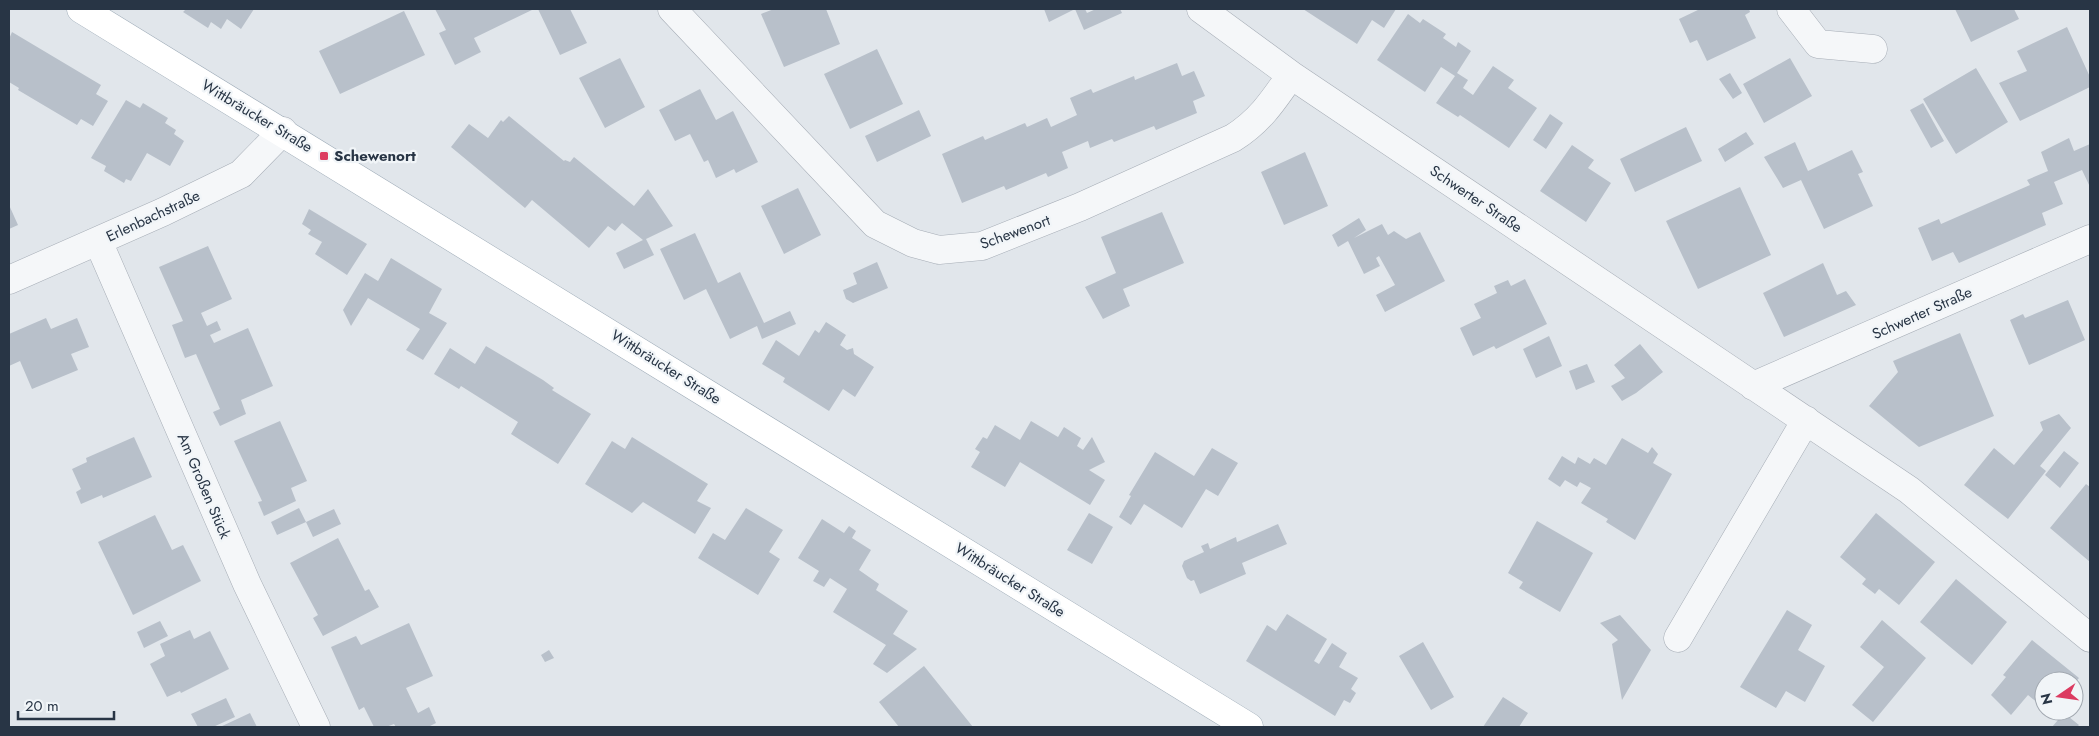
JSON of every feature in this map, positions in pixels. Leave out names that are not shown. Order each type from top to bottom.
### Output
[{"type":"main road","name":"Wittbräucker Straße","points":[[81,9],[283,131],[1249,727]]},
{"type":"street","name":"Schewenort","points":[[672,9],[875,224],[912,243],[938,250],[982,246],[1080,207],[1232,138],[1251,126],[1263,114],[1291,75]]},
{"type":"street","name":"Schwerter Straße","points":[[1201,9],[1291,75],[1909,490],[2090,638]]},
{"type":"street","points":[[1791,9],[1818,44],[1873,49]]},
{"type":"street","name":"Erlenbachstraße","points":[[9,280],[98,241],[241,174],[283,131]]},
{"type":"street","name":"Schwerter Straße","points":[[1753,386],[2090,239]]},
{"type":"street","name":"Am Großen Stück","points":[[98,241],[246,584],[316,727]]},
{"type":"street","points":[[1678,638],[1806,420]]},
{"type":"building","points":[[186,9],[254,9],[241,29],[227,19],[221,29],[211,22],[208,28],[183,12]]},
{"type":"building","points":[[435,9],[534,9],[474,38],[481,52],[455,65],[439,33],[446,30]]},
{"type":"building","points":[[538,9],[570,9],[587,43],[560,55]]},
{"type":"building","points":[[774,9],[826,9],[840,44],[784,67],[761,14]]},
{"type":"building","points":[[1044,9],[1075,9],[1049,22]]},
{"type":"building","points":[[1075,9],[1085,9],[1087,13],[1096,9],[1120,9],[1122,13],[1084,30]]},
{"type":"building","points":[[1303,9],[1396,9],[1384,28],[1372,20],[1357,44]]},
{"type":"building","points":[[1700,9],[1749,9],[1750,12],[1745,15],[1756,38],[1707,61],[1697,40],[1690,43],[1679,19]]},
{"type":"building","points":[[1955,9],[2014,9],[2019,19],[1971,42]]},
{"type":"building","points":[[404,11],[425,55],[340,94],[319,51]]},
{"type":"building","points":[[1408,14],[1420,23],[1423,19],[1446,34],[1443,38],[1456,47],[1458,42],[1471,51],[1457,73],[1468,80],[1463,88],[1473,95],[1493,66],[1514,80],[1508,88],[1537,108],[1509,148],[1460,115],[1458,117],[1436,103],[1455,76],[1441,67],[1425,92],[1377,60]]},
{"type":"building","points":[[2067,27],[2090,77],[2090,87],[2020,121],[1999,83],[2027,71],[2017,51]]},
{"type":"building","points":[[12,32],[101,85],[96,94],[108,101],[93,126],[81,119],[77,125],[18,90],[19,88],[9,82],[9,39]]},
{"type":"building","points":[[877,49],[903,104],[850,129],[824,74]]},
{"type":"building","points":[[620,58],[645,107],[605,128],[579,78]]},
{"type":"building","points":[[1790,58],[1812,96],[1764,123],[1743,84]]},
{"type":"building","points":[[1177,63],[1182,76],[1194,71],[1205,96],[1193,101],[1197,113],[1156,130],[1154,126],[1114,142],[1112,139],[1090,148],[1088,141],[1062,152],[1068,168],[1048,177],[1046,173],[1006,190],[1004,186],[962,203],[942,154],[983,136],[985,140],[1025,123],[1027,127],[1047,118],[1051,127],[1077,115],[1070,98],[1091,89],[1093,93],[1134,76],[1135,80]]},
{"type":"building","points":[[1976,68],[2008,122],[1956,154],[1923,99]]},
{"type":"building","points":[[1730,73],[1742,93],[1733,99],[1719,79]]},
{"type":"building","points":[[700,89],[716,120],[733,111],[758,162],[736,173],[734,169],[716,178],[708,160],[704,162],[690,134],[675,141],[659,110]]},
{"type":"building","points":[[126,100],[140,108],[143,103],[168,118],[165,123],[176,130],[174,134],[184,141],[170,166],[147,153],[131,181],[126,179],[124,183],[104,171],[106,166],[91,158]]},
{"type":"building","points":[[1923,103],[1944,141],[1931,148],[1910,110]]},
{"type":"building","points":[[919,110],[931,136],[877,162],[865,136]]},
{"type":"building","points":[[1550,114],[1563,123],[1546,149],[1533,140]]},
{"type":"building","points":[[509,116],[564,161],[570,162],[574,157],[634,206],[648,189],[673,226],[646,239],[654,255],[624,269],[616,253],[643,240],[622,223],[615,231],[608,226],[589,248],[532,200],[525,208],[451,147],[469,124],[488,138],[501,120],[503,122]]},
{"type":"building","points":[[1686,127],[1702,161],[1635,192],[1620,159]]},
{"type":"building","points":[[1746,132],[1754,144],[1725,162],[1718,149]]},
{"type":"building","points":[[2069,138],[2074,151],[2090,144],[2090,187],[2082,170],[2054,182],[2063,204],[2042,213],[2046,225],[1959,263],[1953,252],[1932,261],[1918,228],[1939,219],[1941,224],[2030,185],[2027,180],[2048,171],[2041,152]]},
{"type":"building","points":[[1795,142],[1808,171],[1852,150],[1863,172],[1858,174],[1873,206],[1824,229],[1801,180],[1783,188],[1764,157]]},
{"type":"building","points":[[1572,145],[1594,160],[1588,168],[1611,183],[1586,222],[1540,191]]},
{"type":"building","points":[[1305,152],[1328,206],[1284,225],[1261,172]]},
{"type":"building","points":[[1740,187],[1771,255],[1698,289],[1666,221]]},
{"type":"building","points":[[798,188],[821,235],[784,254],[761,206]]},
{"type":"building","points":[[9,205],[18,225],[9,229]]},
{"type":"building","points":[[309,209],[367,244],[347,275],[315,254],[322,242],[308,234],[311,230],[302,224]]},
{"type":"building","points":[[1162,212],[1184,263],[1123,289],[1130,306],[1103,319],[1085,287],[1116,273],[1101,237]]},
{"type":"building","points":[[1359,218],[1366,230],[1354,238],[1382,224],[1388,235],[1394,231],[1406,239],[1420,232],[1445,281],[1385,312],[1376,295],[1395,285],[1379,256],[1376,258],[1380,266],[1364,274],[1348,241],[1338,247],[1332,235]]},
{"type":"building","points":[[695,233],[718,283],[740,272],[764,323],[790,311],[796,324],[762,339],[757,326],[730,339],[706,289],[684,300],[660,249]]},
{"type":"building","points":[[208,246],[232,299],[201,313],[207,326],[217,321],[221,330],[210,335],[214,343],[248,328],[273,386],[241,400],[246,414],[220,426],[213,412],[220,409],[196,354],[185,358],[172,325],[183,321],[159,267]]},
{"type":"building","points":[[391,258],[442,289],[429,313],[447,323],[423,360],[406,350],[420,329],[368,298],[351,326],[343,310],[365,273],[378,281]]},
{"type":"building","points":[[877,262],[888,288],[853,303],[846,299],[843,290],[857,284],[853,273]]},
{"type":"building","points":[[1823,263],[1837,295],[1846,291],[1856,305],[1784,337],[1763,293]]},
{"type":"building","points":[[1525,279],[1547,324],[1496,349],[1494,346],[1473,356],[1460,328],[1481,318],[1474,304],[1497,293],[1494,286],[1508,280],[1511,286]]},
{"type":"building","points":[[2068,300],[2085,340],[2029,365],[2010,320],[2023,314],[2025,318]]},
{"type":"building","points":[[46,318],[51,329],[77,318],[89,347],[71,354],[78,370],[32,389],[20,361],[9,366],[9,334]]},
{"type":"building","points":[[826,322],[846,335],[840,345],[847,350],[853,348],[854,354],[874,367],[855,397],[843,389],[829,411],[783,382],[785,378],[762,364],[776,340],[799,356],[815,330],[819,333]]},
{"type":"building","points":[[1960,333],[1994,416],[1919,447],[1869,406],[1898,372],[1893,361]]},
{"type":"building","points":[[1549,336],[1562,366],[1536,378],[1523,349]]},
{"type":"building","points":[[1640,344],[1663,372],[1636,393],[1622,401],[1611,386],[1625,378],[1614,365]]},
{"type":"building","points":[[486,346],[543,380],[554,388],[552,390],[591,414],[558,464],[511,434],[518,422],[461,386],[459,389],[434,374],[450,348],[475,364]]},
{"type":"building","points":[[1587,364],[1595,382],[1576,390],[1569,371]]},
{"type":"building","points":[[2059,414],[2071,428],[2040,466],[2046,471],[2008,519],[1964,485],[1994,448],[2014,465],[2043,430],[2040,422]]},
{"type":"building","points":[[280,421],[307,481],[291,488],[296,501],[264,516],[258,502],[262,501],[234,441]]},
{"type":"building","points":[[1031,421],[1058,437],[1064,427],[1081,438],[1077,446],[1083,450],[1092,437],[1105,462],[1089,470],[1105,480],[1090,505],[1020,462],[1005,487],[971,467],[980,452],[975,449],[983,437],[987,439],[995,425],[1020,440]]},
{"type":"building","points":[[134,437],[152,477],[103,498],[102,495],[81,504],[76,492],[81,489],[72,469],[87,462],[86,458]]},
{"type":"building","points":[[632,437],[708,484],[697,501],[711,508],[695,534],[643,502],[632,513],[585,484],[612,441],[625,449]]},
{"type":"building","points":[[1622,438],[1648,453],[1652,447],[1658,454],[1653,463],[1672,474],[1635,540],[1606,522],[1608,519],[1581,503],[1591,488],[1580,482],[1577,487],[1565,480],[1560,487],[1548,479],[1562,456],[1575,464],[1578,457],[1590,464],[1594,458],[1606,465]]},
{"type":"building","points":[[1212,448],[1238,463],[1218,496],[1206,489],[1182,528],[1144,504],[1131,525],[1119,517],[1131,496],[1129,495],[1155,452],[1194,476]]},
{"type":"building","points":[[2064,451],[2079,463],[2060,488],[2045,475]]},
{"type":"building","points":[[2086,484],[2090,487],[2090,562],[2050,528]]},
{"type":"building","points":[[299,508],[306,522],[277,535],[271,522]]},
{"type":"building","points":[[746,508],[783,530],[769,552],[780,559],[758,595],[698,558],[713,533],[725,540]]},
{"type":"building","points":[[334,509],[341,524],[313,537],[306,522]]},
{"type":"building","points":[[1089,513],[1113,527],[1092,564],[1067,550]]},
{"type":"building","points":[[1876,513],[1935,562],[1899,605],[1879,589],[1875,594],[1862,584],[1866,579],[1840,557]]},
{"type":"building","points":[[155,515],[172,550],[183,545],[201,581],[133,615],[98,542]]},
{"type":"building","points":[[822,519],[844,533],[849,526],[856,531],[852,538],[871,550],[859,570],[879,584],[876,590],[908,611],[893,634],[917,649],[887,673],[873,664],[886,645],[833,612],[847,589],[830,578],[824,587],[813,581],[819,571],[798,558]]},
{"type":"building","points":[[1537,521],[1593,553],[1560,612],[1519,588],[1523,582],[1508,573]]},
{"type":"building","points":[[1278,524],[1287,544],[1242,563],[1246,574],[1200,594],[1194,580],[1191,581],[1187,578],[1182,566],[1184,561],[1204,552],[1201,546],[1208,543],[1210,549],[1236,537],[1237,542]]},
{"type":"building","points":[[338,538],[365,591],[369,589],[379,607],[323,636],[313,618],[318,615],[290,563]]},
{"type":"building","points":[[1956,579],[2007,622],[1972,665],[1920,622]]},
{"type":"building","points":[[1787,610],[1812,625],[1798,650],[1825,666],[1805,702],[1786,691],[1776,708],[1740,687]]},
{"type":"building","points":[[1287,614],[1327,639],[1314,661],[1319,664],[1332,643],[1347,653],[1339,667],[1358,678],[1351,689],[1356,693],[1350,703],[1344,700],[1335,716],[1246,661],[1267,625],[1276,631]]},
{"type":"building","points":[[1620,615],[1651,650],[1622,700],[1612,644],[1618,640],[1600,623]]},
{"type":"building","points":[[1882,620],[1926,658],[1873,722],[1852,705],[1884,667],[1860,647]]},
{"type":"building","points":[[160,621],[168,636],[144,648],[137,632]]},
{"type":"building","points":[[409,623],[433,676],[406,688],[418,713],[429,707],[436,723],[428,727],[396,727],[394,724],[386,727],[374,727],[364,707],[359,710],[331,647],[356,636],[361,645]]},
{"type":"building","points":[[190,630],[194,639],[210,631],[229,669],[181,693],[180,691],[167,697],[150,664],[165,656],[160,644]]},
{"type":"building","points":[[2032,640],[2070,671],[2034,671],[2034,700],[2028,695],[2011,715],[1991,695],[2006,677],[2003,675]]},
{"type":"building","points":[[1423,642],[1454,697],[1431,710],[1399,656]]},
{"type":"building","points":[[549,650],[554,658],[545,662],[541,655]]},
{"type":"building","points":[[924,666],[973,727],[899,727],[879,702]]},
{"type":"building","points":[[1503,697],[1528,713],[1519,727],[1483,727]]},
{"type":"building","points":[[226,698],[235,717],[213,727],[198,727],[191,714]]},
{"type":"building","points":[[250,713],[257,727],[220,727]]},
{"type":"building","points":[[2057,721],[2074,721],[2079,725],[2077,727],[2052,727]]},
{"type":"place","name":"Schewenort","points":[[324,156]]}]
